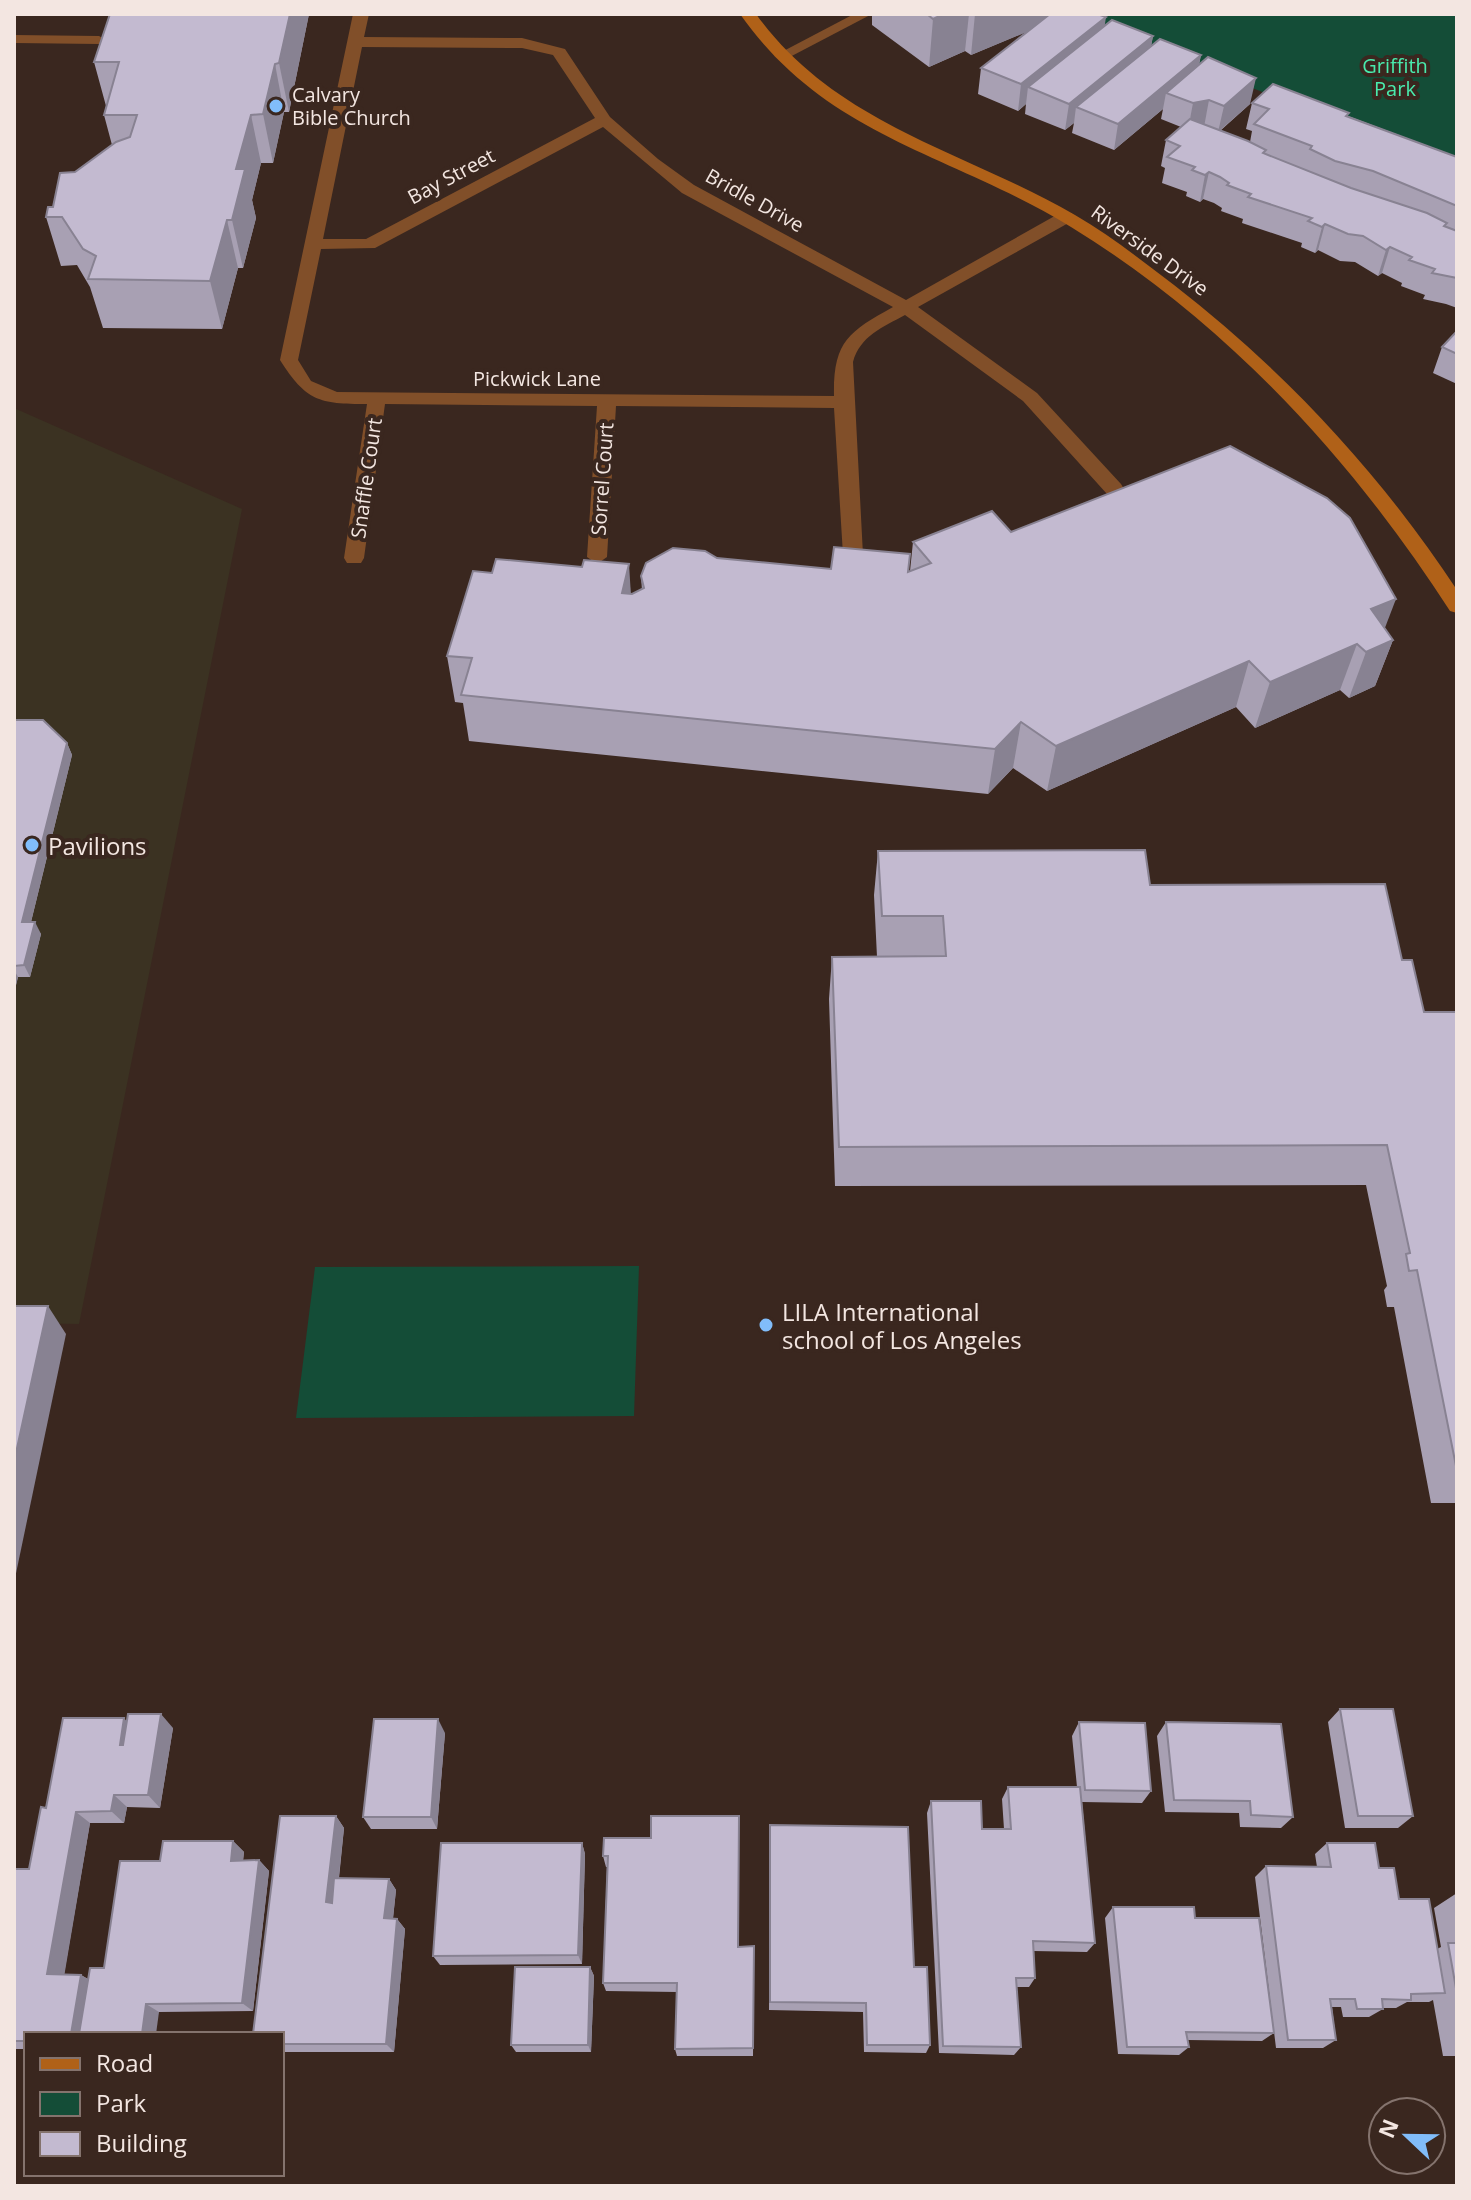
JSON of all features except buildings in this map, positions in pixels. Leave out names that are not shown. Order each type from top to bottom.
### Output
[{"type":"main road","name":"Riverside Drive","points":[[748,14],[781,56],[855,113],[1066,217],[1129,259],[1282,383],[1365,473],[1416,540],[1457,606]]},
{"type":"street","name":"Pickwick Lane","points":[[361,14],[289,360],[305,385],[334,398],[843,402]]},
{"type":"street","name":"Bridle Drive","points":[[354,42],[542,45],[559,52],[604,120],[688,189],[906,307],[1030,397],[1114,489]]},
{"type":"street","name":"Bay Street","points":[[313,244],[369,244],[604,120]]},
{"type":"street","points":[[853,555],[843,402],[843,360],[850,343],[865,330],[1066,217]]},
{"type":"street","name":"Snaffle Court","points":[[354,558],[377,399]]},
{"type":"street","name":"Sorrel Court","points":[[597,557],[607,400]]},
{"type":"lane","points":[[781,56],[865,14]]},
{"type":"lane","points":[[14,39],[99,40]]},
{"type":"shaded area","points":[[14,408],[242,509],[79,1324],[14,1323]]},
{"type":"green space","name":"Griffith Park","points":[[1063,14],[1457,14],[1457,168]]},
{"type":"green space","points":[[639,1266],[634,1416],[296,1418],[315,1267]]},
{"type":"place","name":"Calvary Bible Church","points":[[276,106]]},
{"type":"place","name":"Pavilions","points":[[32,845]]},
{"type":"place","name":"LILA International school of Los Angeles","points":[[766,1325]]}]
